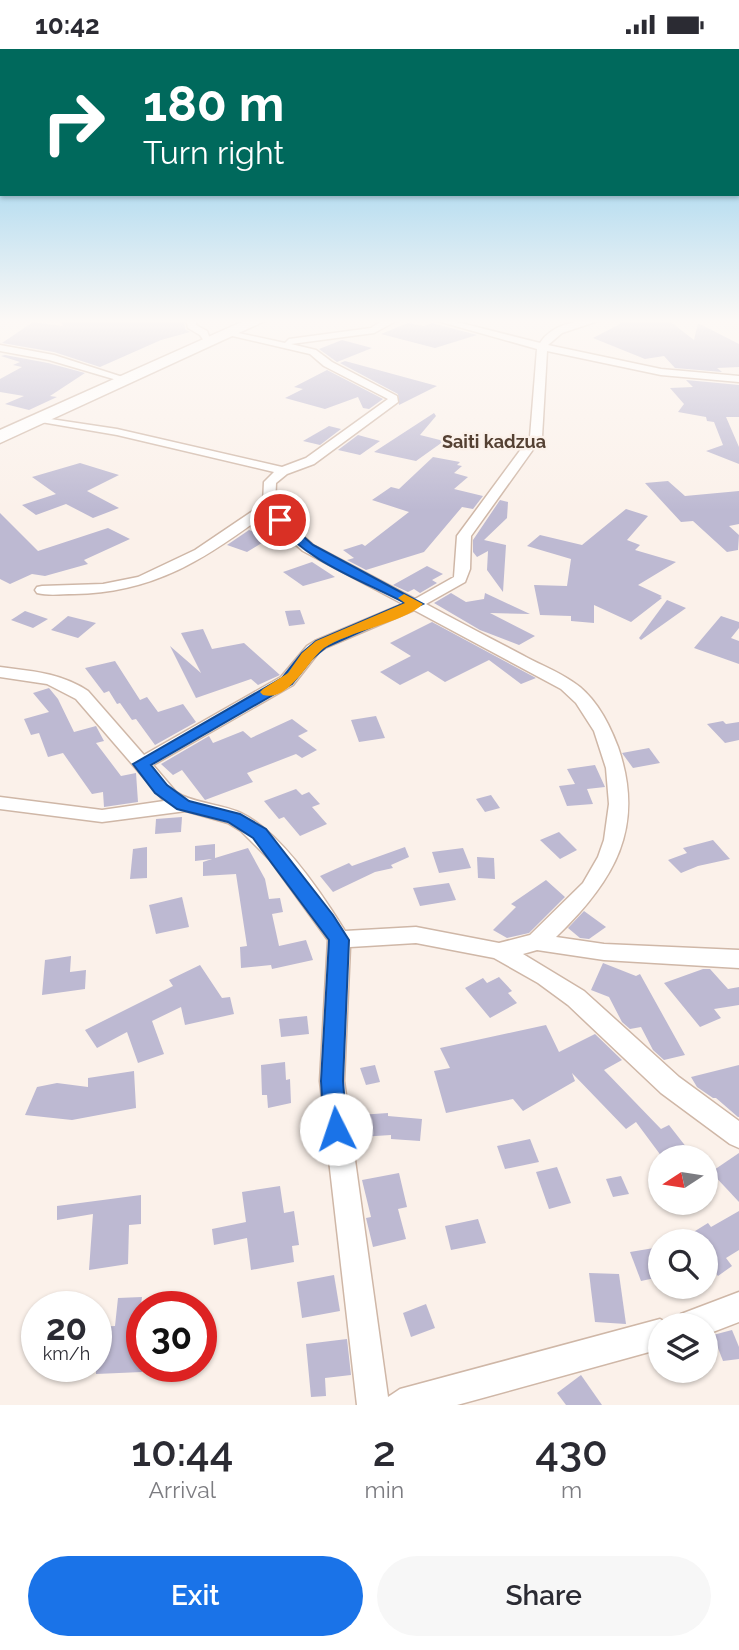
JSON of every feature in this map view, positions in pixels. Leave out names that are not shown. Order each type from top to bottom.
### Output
[{"type":"highway","points":[[0,437],[120,383]]},
{"type":"street","points":[[365,383],[393,398],[393,402],[310,461],[283,471],[270,482],[269,505],[292,534],[308,548],[567,685],[583,697],[594,712],[606,737],[620,790],[619,818],[614,843],[591,888],[537,942]]},
{"type":"street","points":[[141,764],[287,681],[307,656],[321,644],[416,604],[460,579],[463,573],[461,545],[464,536],[536,437],[540,383]]},
{"type":"street","points":[[41,419],[117,432],[283,471]]},
{"type":"street","points":[[42,590],[124,586],[147,578],[187,561],[221,541],[269,505]]},
{"type":"street","points":[[0,672],[49,677],[82,695],[161,789],[183,805]]},
{"type":"street","points":[[0,803],[102,815],[183,805],[234,818],[259,834],[327,920],[339,940],[332,1081],[334,1105],[373,1405]]},
{"type":"street","points":[[339,940],[416,935],[499,951],[546,977],[576,998],[670,1085],[739,1136]]},
{"type":"street","points":[[499,951],[537,942],[604,952],[739,959]]},
{"type":"street","points":[[718,1315],[739,1307]]},
{"type":"street","points":[[400,1405],[648,1337]]},
{"type":"building","points":[[0,383],[69,383],[50,396],[57,397],[29,410],[5,404],[24,396],[0,392]]},
{"type":"building","points":[[301,383],[353,383],[383,399],[369,409],[363,408],[358,397],[325,409],[285,398],[303,389],[294,387]]},
{"type":"building","points":[[378,383],[427,383],[437,386],[399,405],[398,394]]},
{"type":"building","points":[[689,383],[739,385],[739,417],[726,417],[739,447],[739,464],[706,451],[723,445],[714,422],[707,421],[706,417],[678,412],[684,404],[670,388],[693,387]]},
{"type":"building","points":[[434,413],[436,416],[420,435],[444,441],[416,461],[374,452]]},
{"type":"building","points":[[329,426],[341,429],[320,445],[303,441]]},
{"type":"building","points":[[358,435],[380,441],[360,455],[338,450]]},
{"type":"building","points":[[433,457],[460,462],[457,465],[462,466],[454,473],[468,477],[454,489],[483,496],[473,509],[462,507],[424,552],[366,570],[347,560],[354,558],[343,550],[362,544],[365,546],[409,512],[372,500],[391,487],[399,489]]},
{"type":"building","points":[[80,463],[119,475],[87,491],[119,508],[93,518],[66,504],[36,515],[22,505],[56,494],[32,477]]},
{"type":"building","points":[[668,481],[685,496],[739,491],[739,524],[729,526],[739,535],[738,550],[727,552],[693,521],[681,522],[645,483]]},
{"type":"building","points":[[500,500],[508,502],[507,518],[484,540],[506,545],[503,592],[487,570],[488,551],[477,557],[473,552],[473,540]]},
{"type":"building","points":[[626,509],[648,516],[627,540],[640,545],[635,550],[676,562],[638,585],[662,598],[631,622],[594,605],[594,623],[571,621],[571,616],[540,615],[534,585],[567,586],[571,559],[527,546],[540,535],[582,545]]},
{"type":"building","points":[[0,513],[38,551],[108,528],[130,539],[84,560],[88,564],[45,576],[32,574],[10,584],[0,579]]},
{"type":"building","points":[[249,530],[270,538],[247,552],[227,545]]},
{"type":"building","points":[[312,562],[335,577],[303,586],[283,572]]},
{"type":"building","points":[[427,566],[443,574],[432,580],[437,583],[420,593],[414,589],[408,592],[393,585]]},
{"type":"building","points":[[451,593],[466,602],[484,599],[485,593],[530,614],[490,613],[535,636],[519,645],[480,630],[434,603]]},
{"type":"building","points":[[667,600],[686,608],[641,640],[639,638]]},
{"type":"building","points":[[300,610],[305,624],[289,626],[285,611]]},
{"type":"building","points":[[25,611],[48,619],[33,628],[11,620]]},
{"type":"building","points":[[68,616],[96,623],[78,638],[51,630]]},
{"type":"building","points":[[721,616],[739,622],[739,628],[731,638],[739,641],[739,664],[694,648]]},
{"type":"building","points":[[432,622],[536,678],[521,684],[489,660],[445,682],[428,671],[400,685],[380,672],[411,656],[390,643]]},
{"type":"building","points":[[203,629],[212,649],[244,643],[280,675],[258,685],[251,679],[196,698],[170,646],[201,673],[181,633]]},
{"type":"building","points":[[115,661],[140,700],[147,697],[158,712],[183,704],[196,722],[155,745],[136,719],[132,720],[109,691],[104,693],[85,668]]},
{"type":"building","points":[[49,688],[58,699],[74,732],[96,726],[104,741],[96,743],[121,776],[136,773],[138,802],[104,807],[103,792],[92,794],[63,753],[48,757],[39,733],[31,735],[24,719],[49,712],[33,693]]},
{"type":"building","points":[[376,716],[385,738],[359,742],[351,720]]},
{"type":"building","points":[[292,719],[308,731],[298,736],[317,750],[302,758],[296,754],[247,773],[253,782],[205,800],[182,770],[173,775],[161,764],[209,736],[213,743],[243,731],[251,738]]},
{"type":"building","points":[[723,721],[726,724],[739,722],[739,740],[725,743],[707,724]]},
{"type":"building","points":[[649,748],[660,763],[633,768],[622,753]]},
{"type":"building","points":[[595,765],[605,787],[587,789],[593,804],[567,806],[559,786],[575,784],[567,769]]},
{"type":"building","points":[[296,789],[302,795],[309,792],[320,804],[312,807],[327,824],[300,836],[284,817],[279,819],[264,801]]},
{"type":"building","points":[[491,795],[500,808],[485,812],[476,799]]},
{"type":"building","points":[[182,817],[181,832],[155,834],[156,819]]},
{"type":"building","points":[[559,832],[577,850],[560,859],[540,840]]},
{"type":"building","points":[[713,840],[730,859],[681,873],[668,860],[687,853],[683,848]]},
{"type":"building","points":[[215,844],[215,858],[248,848],[265,879],[269,899],[280,898],[283,912],[272,914],[279,946],[306,940],[313,960],[272,969],[271,965],[241,968],[240,947],[247,946],[236,874],[203,876],[203,862],[212,859],[195,861],[195,846]]},
{"type":"building","points":[[147,847],[147,878],[130,879],[133,849]]},
{"type":"building","points":[[405,847],[409,857],[391,865],[393,868],[375,872],[333,892],[320,876],[349,863],[352,866]]},
{"type":"building","points":[[463,848],[471,868],[439,873],[432,852]]},
{"type":"building","points":[[477,857],[494,858],[495,879],[478,878]]},
{"type":"building","points":[[546,880],[565,897],[529,933],[507,938],[493,930],[516,907],[511,904]]},
{"type":"building","points":[[449,883],[456,900],[420,906],[413,888]]},
{"type":"building","points":[[182,897],[189,927],[156,934],[149,905]]},
{"type":"building","points":[[584,911],[606,927],[589,939],[580,938],[568,928]]},
{"type":"building","points":[[71,956],[70,972],[86,970],[85,989],[42,995],[45,960]]},
{"type":"building","points":[[603,963],[636,976],[640,974],[685,1055],[664,1060],[653,1050],[641,1027],[630,1029],[622,1022],[609,997],[591,990]]},
{"type":"building","points":[[200,965],[222,998],[230,997],[234,1014],[185,1025],[181,1007],[152,1021],[164,1054],[138,1063],[127,1032],[97,1048],[85,1030],[173,986],[169,980]]},
{"type":"building","points":[[710,969],[728,989],[739,987],[739,1005],[714,1009],[721,1018],[700,1027],[664,983]]},
{"type":"building","points":[[499,977],[512,991],[508,993],[517,1003],[490,1018],[465,988],[483,978],[487,983]]},
{"type":"building","points":[[307,1016],[309,1034],[281,1037],[279,1019]]},
{"type":"building","points":[[546,1025],[559,1052],[595,1034],[622,1060],[604,1070],[661,1129],[669,1125],[685,1145],[653,1145],[636,1122],[626,1129],[572,1073],[575,1081],[523,1111],[513,1099],[446,1113],[434,1071],[450,1068],[440,1048]]},
{"type":"building","points":[[285,1062],[286,1080],[290,1079],[291,1103],[268,1108],[267,1095],[262,1095],[261,1065]]},
{"type":"building","points":[[375,1065],[380,1082],[366,1085],[360,1068]]},
{"type":"building","points":[[739,1065],[738,1117],[716,1098],[697,1087],[691,1077]]},
{"type":"building","points":[[134,1071],[136,1108],[72,1120],[25,1115],[37,1087],[57,1083],[88,1087],[88,1078]]},
{"type":"building","points":[[388,1113],[388,1116],[422,1119],[420,1141],[391,1139],[391,1135],[360,1137],[359,1115]]},
{"type":"building","points":[[530,1139],[539,1162],[505,1169],[497,1146]]},
{"type":"building","points":[[739,1153],[739,1202],[718,1180],[718,1167]]},
{"type":"building","points":[[557,1167],[571,1203],[549,1209],[536,1172]]},
{"type":"building","points":[[399,1173],[407,1207],[398,1209],[406,1239],[373,1247],[366,1218],[371,1217],[362,1180]]},
{"type":"building","points":[[621,1176],[629,1194],[613,1197],[606,1179]]},
{"type":"building","points":[[280,1186],[284,1213],[294,1211],[299,1245],[292,1246],[294,1262],[251,1270],[247,1238],[214,1245],[212,1229],[246,1222],[242,1192]]},
{"type":"building","points":[[141,1195],[141,1224],[129,1225],[128,1264],[89,1270],[93,1214],[57,1220],[57,1206]]},
{"type":"building","points":[[739,1211],[739,1250],[726,1258],[732,1266],[718,1276],[718,1229],[698,1229],[708,1223],[711,1227]]},
{"type":"building","points":[[478,1219],[486,1243],[451,1250],[445,1226]]},
{"type":"building","points":[[648,1249],[648,1280],[641,1281],[630,1252]]},
{"type":"building","points":[[589,1273],[619,1274],[626,1324],[595,1322]]},
{"type":"building","points":[[334,1275],[340,1311],[302,1318],[297,1282]]},
{"type":"building","points":[[118,1298],[126,1298],[126,1373],[112,1373],[112,1326],[115,1326]]},
{"type":"building","points":[[426,1304],[435,1328],[411,1337],[403,1313]]},
{"type":"building","points":[[732,1330],[739,1347],[739,1359],[723,1361],[718,1348],[718,1334]]},
{"type":"building","points":[[347,1339],[351,1375],[325,1378],[326,1396],[311,1397],[306,1344]]},
{"type":"building","points":[[581,1375],[602,1405],[566,1405],[557,1393]]},
{"type":"slow traffic","points":[[268,692],[294,676],[307,656],[321,644],[416,604],[404,598]]},
{"type":"district","name":"Saiti kadzua","points":[[494,441]]},
{"type":"route","points":[[280,520],[308,548],[416,604],[321,644],[313,649],[294,676],[287,681],[141,764],[161,789],[183,805],[234,818],[259,834],[327,920],[339,940],[332,1081],[336,1129]]}]
